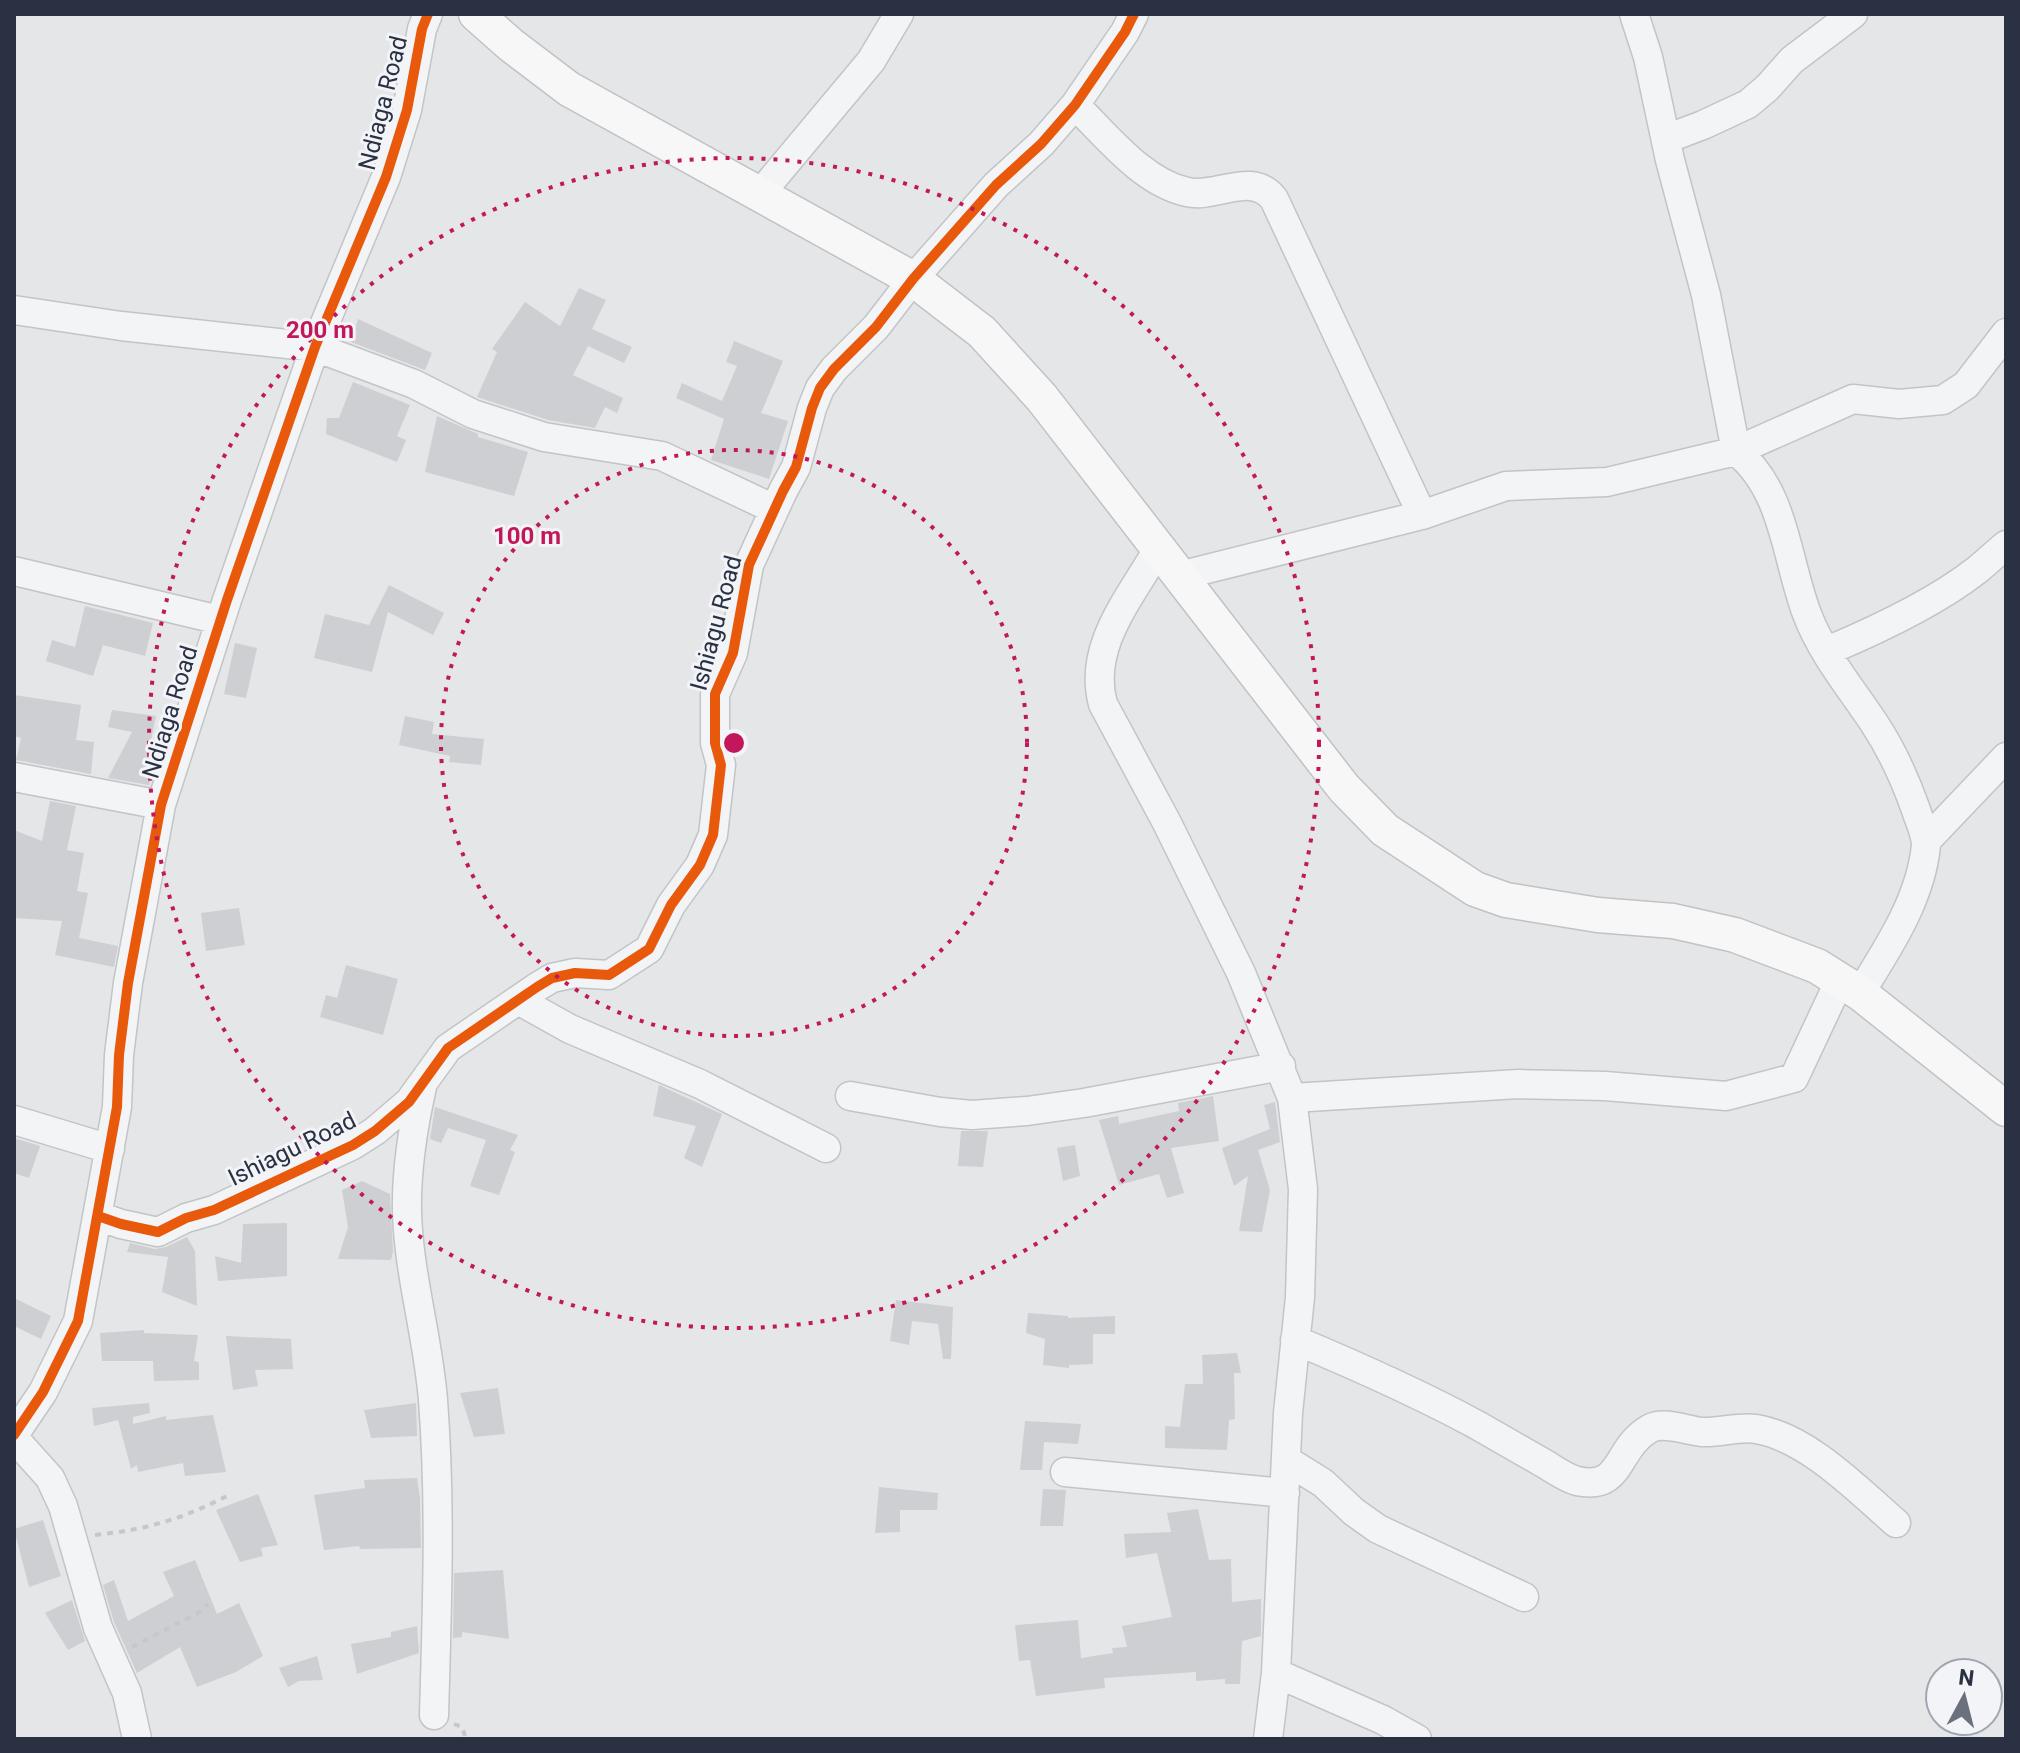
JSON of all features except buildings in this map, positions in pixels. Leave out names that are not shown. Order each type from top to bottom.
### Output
[{"type":"main road","points":[[476,14],[569,89],[913,279],[982,332],[1011,363],[1344,788],[1385,830],[1475,889],[1506,900],[1598,915],[1673,921],[1735,935],[1817,966],[1850,987],[2006,1109]]},
{"type":"street","name":"Ndiaga Road","points":[[16,1430],[43,1392],[78,1321],[117,1107],[119,1055],[128,983],[161,805],[220,620],[315,347],[386,177],[407,110],[422,29],[428,14]]},
{"type":"street","points":[[759,195],[871,61],[899,14]]},
{"type":"street","name":"Ishiagu Road","points":[[98,1216],[158,1232],[186,1218],[214,1210],[353,1145],[398,1112],[448,1048],[518,1000],[552,978],[575,973],[609,975],[649,949],[671,905],[709,850],[721,765],[715,743],[715,694],[733,653],[749,565],[796,467],[820,388],[996,185],[1041,144],[1075,105],[1134,14]]},
{"type":"street","points":[[1634,14],[1648,57],[1712,320],[1736,451],[1751,463],[1767,487],[1781,522],[1808,618],[1890,749],[1906,782],[1926,841]]},
{"type":"street","points":[[1666,139],[1748,104],[1792,60],[1853,14]]},
{"type":"street","points":[[1075,105],[1138,166],[1173,187],[1189,193],[1249,185],[1267,190],[1274,199],[1422,515]]},
{"type":"street","points":[[14,310],[121,326],[315,347],[414,384],[473,414],[544,437],[662,456],[774,509]]},
{"type":"street","points":[[1179,576],[1422,515],[1506,486],[1607,482],[1736,451],[1853,399],[1899,404],[1943,400],[1966,385],[2006,333]]},
{"type":"street","points":[[1827,651],[1862,637],[1950,588],[1978,570],[2006,545]]},
{"type":"street","points":[[1158,549],[1111,628],[1099,670],[1098,688],[1103,704],[1164,817],[1241,973],[1281,1066],[1292,1098],[1303,1189],[1300,1297],[1286,1460],[1276,1673],[1268,1739]]},
{"type":"street","points":[[14,571],[220,620]]},
{"type":"street","points":[[1292,1098],[1518,1084],[1605,1086],[1726,1096],[1794,1078],[1850,987],[1891,944],[1916,886],[1926,841],[2006,757]]},
{"type":"street","points":[[14,777],[161,805]]},
{"type":"street","points":[[518,1000],[570,1029],[700,1084],[826,1148]]},
{"type":"street","points":[[850,1096],[972,1115],[1084,1103],[1281,1066]]},
{"type":"street","points":[[423,1082],[411,1150],[407,1213],[414,1281],[433,1398],[438,1511],[434,1715]]},
{"type":"street","points":[[14,1120],[110,1149]]},
{"type":"street","points":[[1295,1340],[1473,1423],[1573,1480],[1596,1484],[1608,1478],[1630,1445],[1652,1427],[1715,1432],[1751,1428],[1797,1444],[1838,1473],[1896,1523]]},
{"type":"street","points":[[16,1430],[50,1478],[73,1537],[98,1628],[127,1693],[137,1739]]},
{"type":"street","points":[[1286,1460],[1323,1483],[1378,1529],[1524,1597]]},
{"type":"street","points":[[1065,1472],[1285,1493]]},
{"type":"street","points":[[1276,1673],[1383,1720],[1417,1739]]},
{"type":"path","points":[[73,1537],[131,1531],[186,1517],[231,1494]]},
{"type":"path","points":[[112,1657],[198,1613],[208,1604]]},
{"type":"cycle path","points":[[14,1435],[43,1392],[78,1321],[117,1107],[119,1055],[128,983],[161,805],[227,600],[315,347],[386,177],[407,110],[422,29],[428,14]]},
{"type":"cycle path","points":[[98,1216],[158,1232],[186,1218],[214,1210],[353,1145],[409,1102],[448,1048],[537,987],[552,978],[575,973],[609,975],[649,949],[671,905],[700,865],[713,835],[721,765],[715,743],[715,694],[733,653],[749,565],[796,467],[820,388],[996,185],[1041,144],[1075,105],[1134,14]]}]
